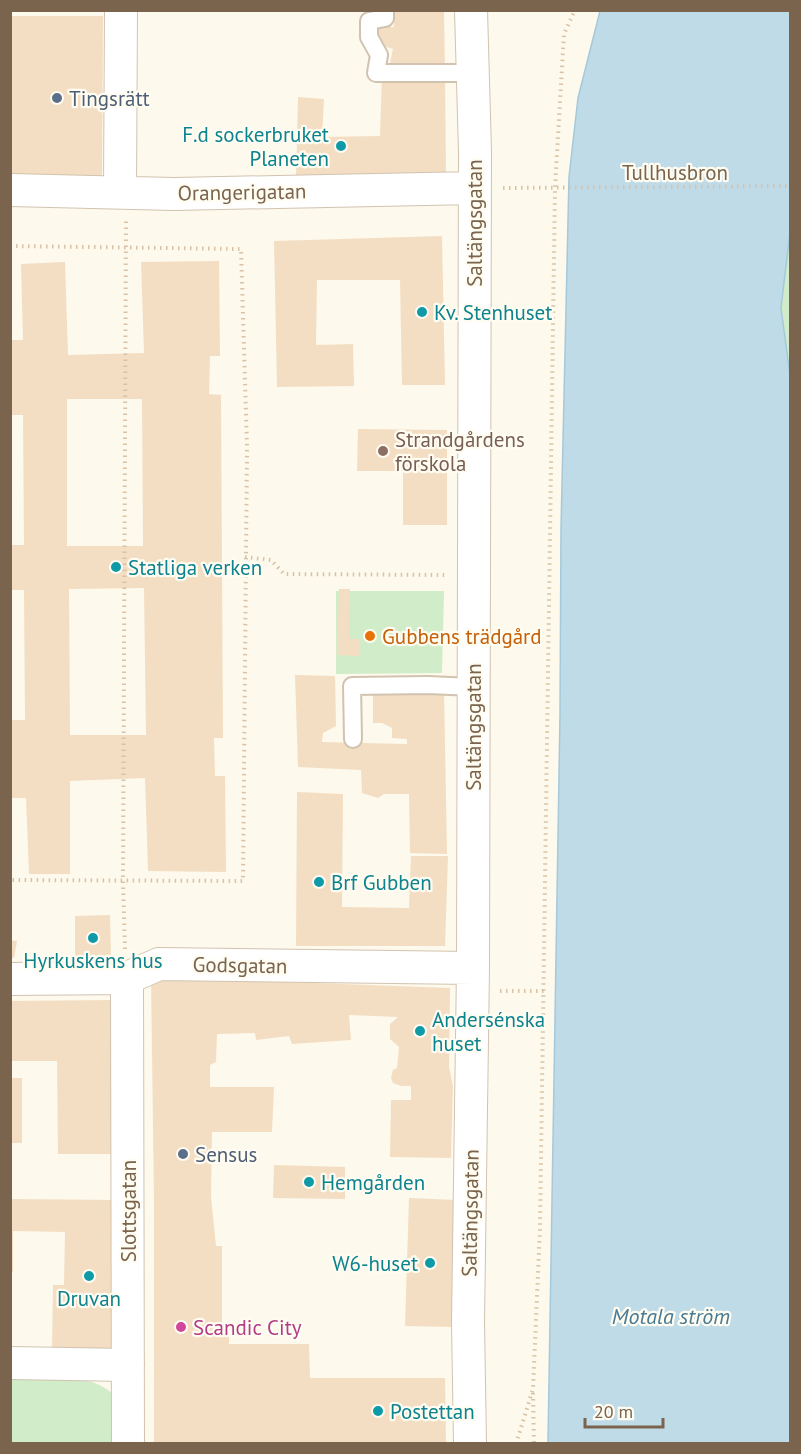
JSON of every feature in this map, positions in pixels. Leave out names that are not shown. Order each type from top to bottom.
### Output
[{"type":"street","points":[[121,10],[123,191]]},
{"type":"street","name":"Saltängsgatan","points":[[470,1443],[468,1322],[472,980],[474,188],[471,10]]},
{"type":"street","name":"Orangerigatan","points":[[10,190],[174,194],[474,188]]},
{"type":"street","name":"Godsgatan","points":[[10,980],[126,978],[159,964],[472,980]]},
{"type":"street","name":"Slottsgatan","points":[[126,978],[128,1443]]},
{"type":"street","points":[[10,1363],[128,1365]]},
{"type":"lane","points":[[385,10],[385,18],[369,21],[369,37],[378,55],[376,73],[473,73]]},
{"type":"lane","points":[[353,738],[352,686],[428,684],[473,687]]},
{"type":"path","points":[[534,1443],[533,1389],[540,1228],[545,991],[558,187],[564,34],[574,10]]},
{"type":"path","name":"Tullhusbron","points":[[474,188],[790,186]]},
{"type":"path","points":[[123,191],[126,248],[123,882],[126,978]]},
{"type":"path","points":[[10,246],[241,249],[247,447],[243,881],[10,880]]},
{"type":"path","points":[[245,558],[271,560],[284,574],[473,575]]},
{"type":"path","points":[[472,980],[545,991]]},
{"type":"path","points":[[516,1443],[533,1389]]},
{"type":"green space","points":[[790,232],[790,375],[781,308]]},
{"type":"green space","points":[[336,591],[444,591],[442,673],[336,674]]},
{"type":"green space","points":[[11,1376],[53,1376],[84,1380],[110,1391],[118,1405],[118,1443],[11,1444]]},
{"type":"water","name":"Motala ström","points":[[600,11],[790,11],[790,232],[781,308],[790,375],[790,1443],[548,1443],[561,529],[569,177],[578,98]]},
{"type":"building","points":[[394,10],[444,10],[445,72],[389,68],[393,49],[380,45],[376,38],[376,27],[394,27]]},
{"type":"building","name":"Tingsrätt","points":[[10,16],[103,16],[102,181],[10,180]]},
{"type":"building","points":[[382,75],[445,78],[446,175],[296,177],[298,97],[324,99],[322,137],[380,136]]},
{"type":"building","name":"Kv. Stenhuset","points":[[442,236],[445,385],[402,385],[400,280],[317,280],[316,345],[353,344],[354,386],[277,387],[274,241]]},
{"type":"building","name":"Statliga verken","points":[[219,261],[220,356],[210,356],[209,394],[221,395],[223,738],[214,738],[215,776],[225,776],[226,872],[148,871],[145,778],[70,781],[70,874],[29,874],[26,798],[10,798],[10,720],[25,720],[24,590],[10,590],[10,545],[24,545],[23,415],[10,415],[10,340],[23,340],[21,264],[65,262],[68,355],[144,353],[141,262]],"holes":[[[67,399],[142,399],[143,546],[67,546]],[[144,588],[146,735],[70,735],[69,589]]]},
{"type":"building","points":[[358,429],[447,430],[447,525],[403,525],[403,471],[357,471]]},
{"type":"building","points":[[339,589],[350,589],[349,639],[359,639],[359,656],[337,655]]},
{"type":"building","points":[[295,675],[335,676],[336,726],[323,733],[322,742],[407,744],[407,739],[392,738],[392,728],[382,723],[373,723],[373,688],[444,690],[447,854],[410,853],[409,794],[384,794],[378,798],[362,793],[361,770],[298,767]]},
{"type":"building","name":"Brf Gubben","points":[[297,792],[343,794],[342,907],[409,908],[411,856],[448,856],[445,946],[296,946]]},
{"type":"building","name":"Hyrkuskens hus","points":[[110,915],[111,961],[75,960],[75,916]]},
{"type":"building","points":[[10,940],[17,941],[14,958],[10,957]]},
{"type":"building","points":[[151,977],[450,988],[449,1067],[453,1086],[451,1158],[390,1157],[391,1100],[411,1100],[411,1086],[393,1083],[391,1078],[393,1070],[397,1068],[399,1047],[390,1039],[390,1024],[398,1017],[349,1015],[351,1040],[292,1044],[289,1036],[256,1040],[255,1033],[217,1034],[216,1062],[210,1065],[210,1087],[274,1087],[272,1132],[212,1132],[211,1197],[216,1246],[222,1246],[222,1336],[229,1336],[229,1344],[309,1344],[310,1378],[445,1378],[446,1444],[154,1444]]},
{"type":"building","points":[[112,1000],[113,1154],[58,1154],[57,1061],[10,1061],[10,1001]]},
{"type":"building","points":[[10,1078],[22,1078],[22,1143],[10,1143]]},
{"type":"building","name":"Hemgården","points":[[274,1165],[345,1167],[345,1199],[273,1198]]},
{"type":"building","name":"W6-huset","points":[[409,1198],[456,1200],[452,1327],[405,1326]]},
{"type":"building","name":"Druvan","points":[[10,1199],[116,1200],[114,1351],[52,1350],[53,1285],[64,1285],[65,1232],[13,1231],[13,1272],[10,1272]]},
{"type":"place","name":"Tingsrätt","points":[[57,98]]},
{"type":"place","name":"F.d sockerbruket Planeten","points":[[341,146]]},
{"type":"place","name":"Kv. Stenhuset","points":[[422,312]]},
{"type":"place","name":"Strandgårdens förskola","points":[[383,451]]},
{"type":"place","name":"Statliga verken","points":[[116,567]]},
{"type":"place","name":"Gubbens trädgård","points":[[370,636]]},
{"type":"place","name":"Brf Gubben","points":[[319,882]]},
{"type":"place","name":"Hyrkuskens hus","points":[[93,938]]},
{"type":"place","name":"Andersénska huset","points":[[420,1031]]},
{"type":"place","name":"Sensus","points":[[183,1154]]},
{"type":"place","name":"Hemgården","points":[[309,1182]]},
{"type":"place","name":"W6-huset","points":[[430,1263]]},
{"type":"place","name":"Druvan","points":[[89,1276]]},
{"type":"place","name":"Scandic City","points":[[181,1327]]},
{"type":"place","name":"Postettan","points":[[378,1411]]}]
